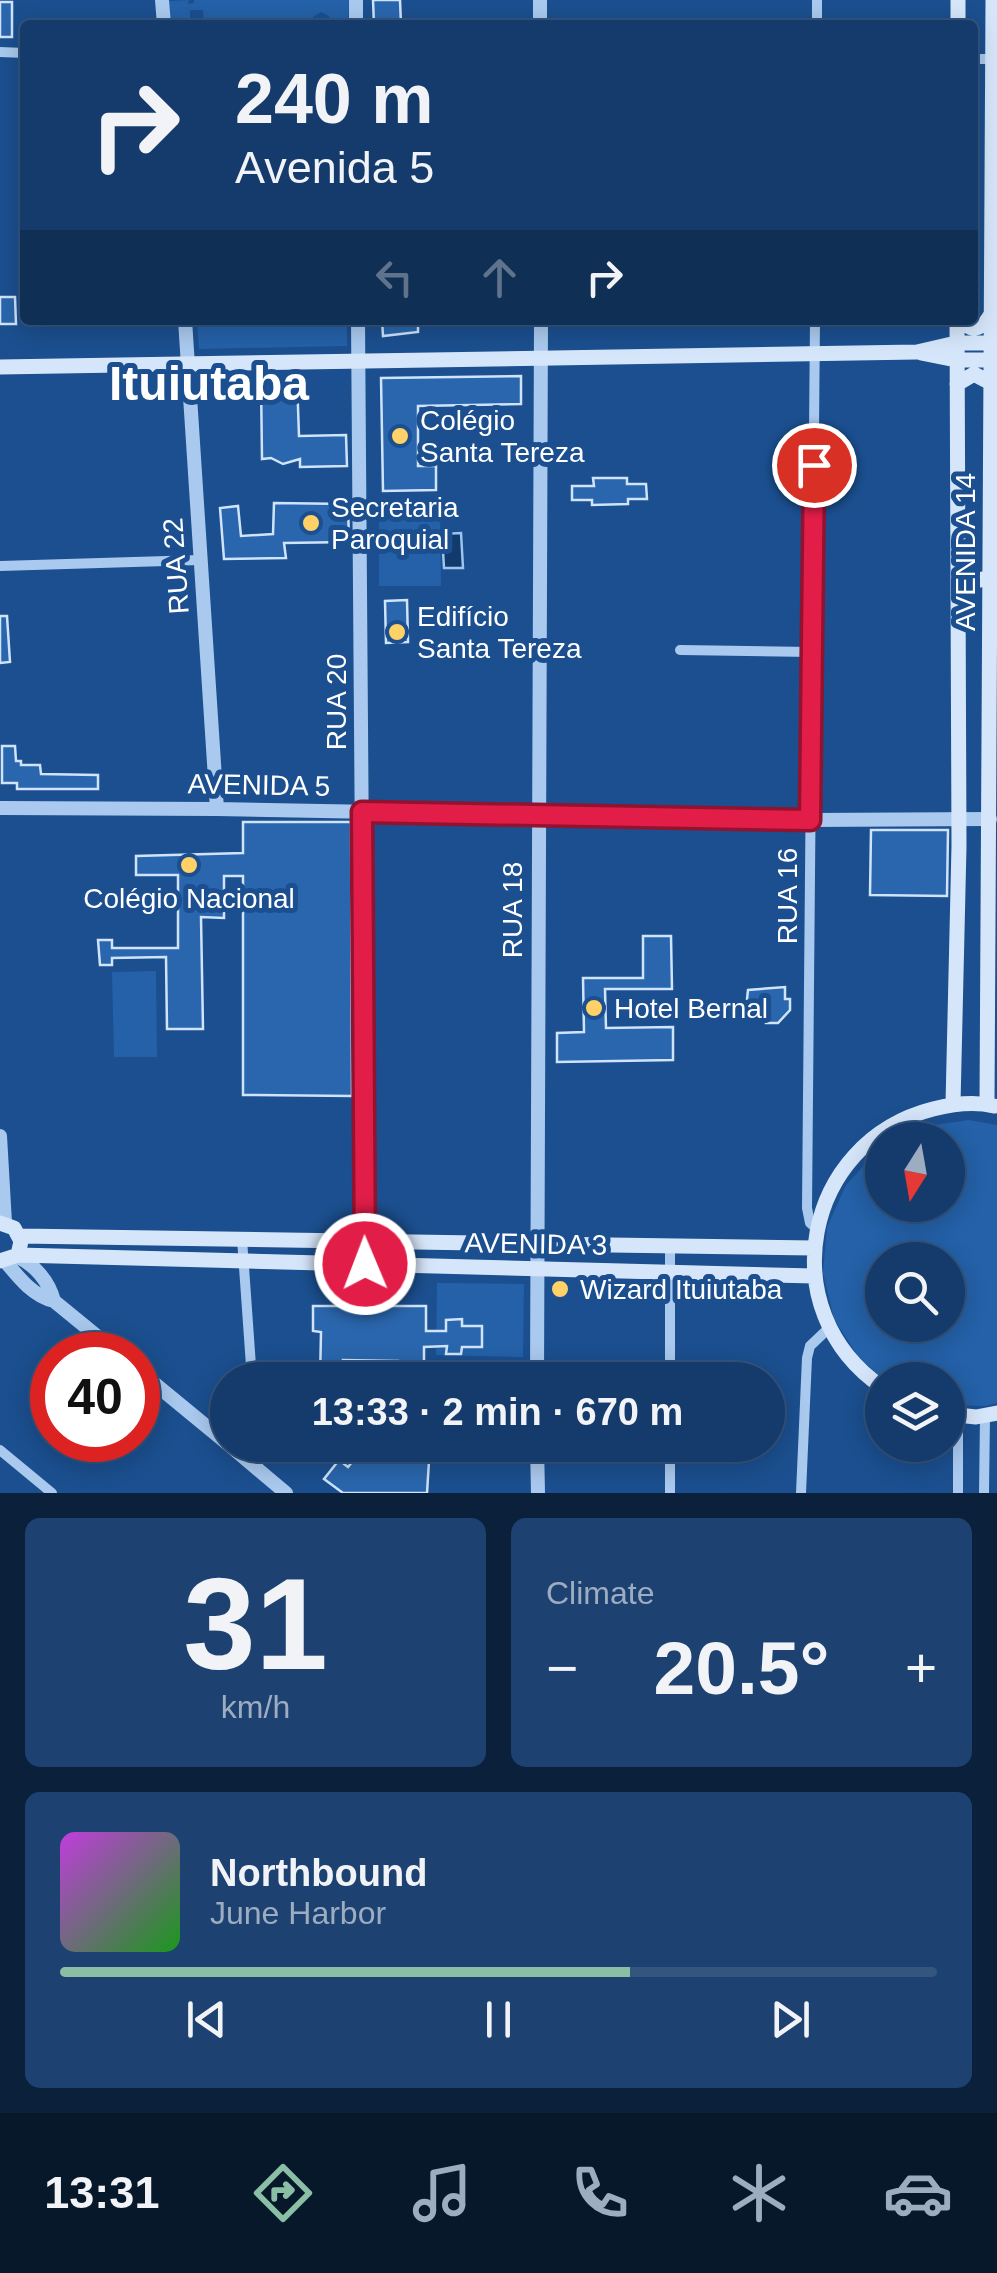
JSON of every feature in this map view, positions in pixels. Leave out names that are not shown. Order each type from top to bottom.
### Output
[{"type":"main road","name":"AVENIDA 14","points":[[992,1105],[993,0]]},
{"type":"main road","points":[[966,325],[978,329],[991,314]]},
{"type":"main road","name":"AVENIDA 14","points":[[953,1104],[959,819],[958,325]]},
{"type":"main road","points":[[0,367],[918,352],[956,343],[994,342]]},
{"type":"main road","points":[[918,352],[956,360],[994,360]]},
{"type":"main road","points":[[957,384],[974,374],[991,383]]},
{"type":"main road","points":[[959,571],[975,581],[992,575]]},
{"type":"main road","points":[[960,603],[974,594],[990,604]]},
{"type":"main road","points":[[865,1375],[829,1328],[814,1276],[813,1248],[823,1205],[843,1167],[874,1136],[911,1114],[953,1104],[992,1105]]},
{"type":"main road","points":[[2,1223],[20,1236],[7,1262]]},
{"type":"main road","name":"AVENIDA 3","points":[[20,1236],[813,1248]]},
{"type":"main road","name":"AVENIDA 3","points":[[7,1262],[365,1264],[814,1276]]},
{"type":"main road","points":[[965,1415],[991,1415]]},
{"type":"street","points":[[978,59],[993,59]]},
{"type":"street","name":"RUA 22","points":[[185,325],[217,809]]},
{"type":"street","name":"RUA 20","points":[[358,325],[365,1264]]},
{"type":"street","name":"RUA 18","points":[[537,1362],[541,325]]},
{"type":"street","name":"RUA 16","points":[[815,325],[807,1208],[810,1223],[817,1229]]},
{"type":"street","points":[[0,566],[200,560]]},
{"type":"street","points":[[680,650],[811,652]]},
{"type":"street","name":"AVENIDA 5","points":[[0,808],[810,820],[994,819]]},
{"type":"street","points":[[0,1136],[2,1223]]},
{"type":"street","points":[[242,1240],[251,1362]]},
{"type":"street","points":[[670,1246],[670,1362]]},
{"type":"street","points":[[7,1262],[29,1288],[54,1300],[92,1332]]},
{"type":"street","points":[[801,1493],[807,1358],[810,1346],[829,1328]]},
{"type":"street","points":[[160,1388],[210,1429]]},
{"type":"street","points":[[984,1493],[991,1415]]},
{"type":"street","points":[[0,1450],[52,1493]]},
{"type":"street","points":[[250,1462],[286,1493]]},
{"type":"street","points":[[257,1462],[258,1469]]},
{"type":"street","points":[[538,1462],[538,1493]]},
{"type":"street","points":[[670,1462],[670,1493]]},
{"type":"street","points":[[956,1462],[958,1493]]},
{"type":"shaded area","points":[[189,0],[188,4],[194,0],[349,0],[348,20],[329,20],[321,12],[313,20],[204,20],[203,10],[190,10],[190,20],[170,20],[169,1]]},
{"type":"shaded area","points":[[197,325],[347,325],[347,346],[199,349]]},
{"type":"shaded area","points":[[379,498],[440,498],[441,586],[379,586]]},
{"type":"shaded area","points":[[461,533],[463,568],[444,568],[442,534]]},
{"type":"shaded area","points":[[156,971],[157,1057],[114,1057],[112,972]]},
{"type":"shaded area","points":[[969,1120],[997,1125],[997,1403],[965,1405],[965,1362],[865,1363],[859,1358],[834,1319],[823,1273],[827,1227],[846,1185],[865,1164],[865,1222],[965,1222],[965,1122],[955,1122]]},
{"type":"shaded area","points":[[437,1283],[524,1284],[523,1357],[436,1355]]},
{"type":"building","points":[[373,0],[400,0],[401,20],[374,20]]},
{"type":"building","points":[[0,2],[12,2],[12,37],[0,37]]},
{"type":"building","points":[[0,297],[15,297],[16,324],[0,324]]},
{"type":"building","points":[[382,325],[418,325],[418,332],[383,336]]},
{"type":"building","points":[[280,376],[297,378],[299,436],[346,435],[347,466],[300,467],[300,459],[283,464],[271,458],[262,459],[261,381]]},
{"type":"building","name":"Colégio Santa Tereza","points":[[521,376],[521,404],[418,406],[418,466],[436,466],[436,490],[383,491],[381,378]]},
{"type":"building","points":[[593,478],[627,478],[627,484],[646,484],[647,499],[592,505],[592,500],[572,500],[572,486],[594,486]]},
{"type":"building","name":"Secretaria Paroquial","points":[[274,503],[348,504],[349,542],[284,543],[286,558],[224,559],[220,508],[238,506],[241,536],[273,534]]},
{"type":"building","name":"Edifício Santa Tereza","points":[[407,600],[408,642],[386,643],[385,601]]},
{"type":"building","points":[[0,616],[7,616],[10,662],[0,663]]},
{"type":"building","points":[[2,746],[15,746],[16,761],[21,761],[21,765],[40,765],[41,774],[98,775],[98,789],[17,789],[17,783],[2,783]]},
{"type":"building","points":[[243,822],[351,822],[352,1096],[243,1095],[243,876],[224,876],[224,918],[201,917],[203,1029],[167,1029],[166,957],[112,958],[112,965],[100,965],[98,940],[112,940],[112,948],[178,948],[178,875],[136,875],[136,856],[243,853]]},
{"type":"building","points":[[871,830],[948,830],[947,896],[870,895]]},
{"type":"building","name":"Hotel Bernal","points":[[643,936],[671,936],[672,989],[605,989],[606,1028],[673,1027],[673,1060],[557,1062],[557,1033],[584,1032],[583,978],[643,978]]},
{"type":"building","points":[[785,987],[790,1010],[778,1023],[766,1023],[767,1007],[746,1008],[748,990]]},
{"type":"building","points":[[355,1289],[386,1289],[386,1306],[426,1306],[426,1331],[446,1331],[446,1320],[462,1319],[462,1326],[482,1326],[482,1347],[462,1347],[461,1354],[446,1354],[447,1346],[424,1347],[424,1362],[320,1362],[321,1332],[313,1331],[313,1306],[355,1306]]},
{"type":"building","points":[[337,1462],[348,1467],[352,1462],[429,1462],[427,1493],[343,1493],[324,1479]]},
{"type":"place","name":"Colégio Santa Tereza","points":[[400,436]]},
{"type":"place","name":"Secretaria Paroquial","points":[[311,523]]},
{"type":"place","name":"Edifício Santa Tereza","points":[[397,632]]},
{"type":"place","name":"Colégio Nacional","points":[[189,865]]},
{"type":"place","name":"Hotel Bernal","points":[[594,1008]]},
{"type":"place","name":"Wizard Ituiutaba","points":[[560,1289]]},
{"type":"district","name":"Ituiutaba","points":[[209,383]]},
{"type":"route","points":[[365,1264],[362,812],[810,820],[814,465]]}]
